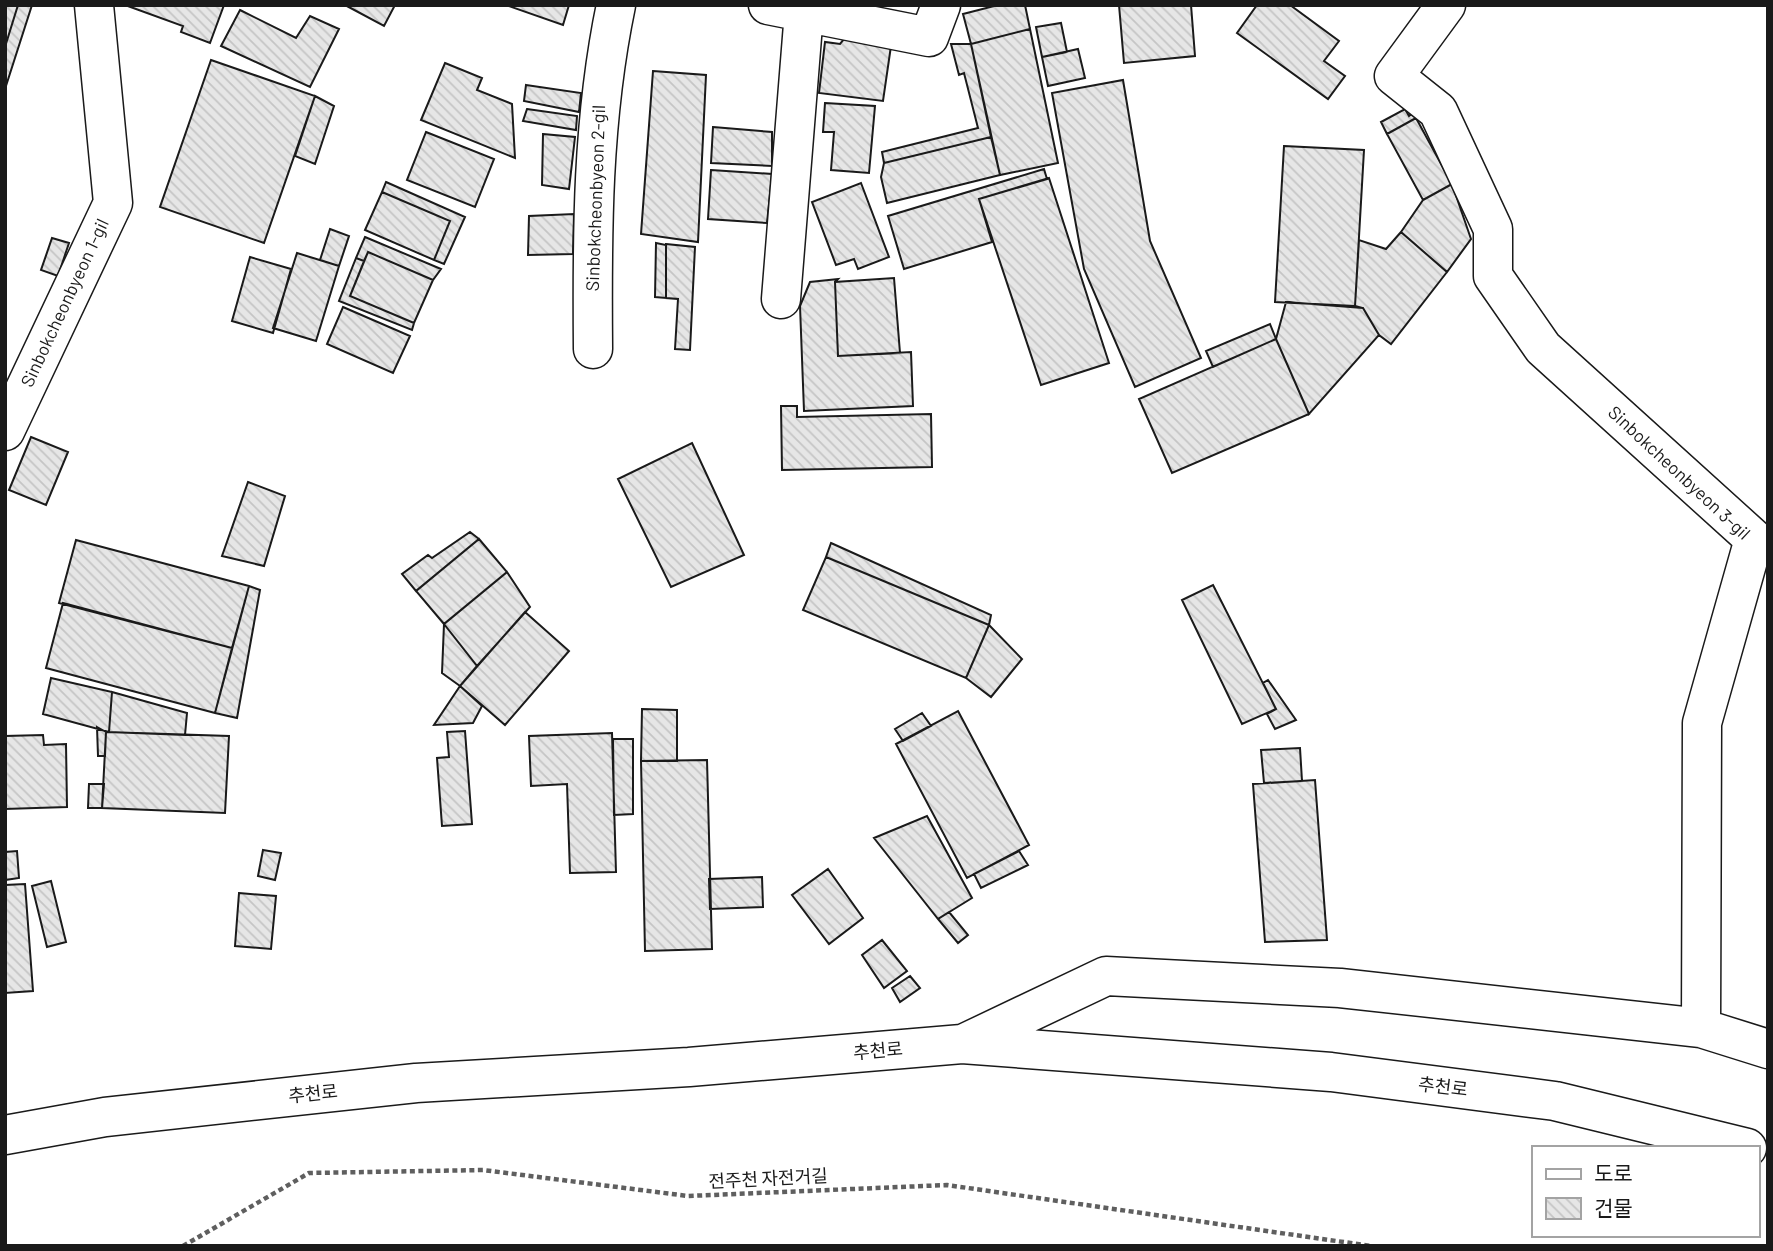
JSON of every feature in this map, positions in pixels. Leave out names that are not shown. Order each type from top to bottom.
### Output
[{"type":"street","name":"Sinbokcheonbyeon 1-gil","points":[[5,431],[113,203],[94,5]]},
{"type":"street","name":"Sinbokcheonbyeon 2-gil","points":[[593,349],[592,226],[596,129],[616,5]]},
{"type":"street","points":[[781,299],[786,9],[929,37],[941,5]]},
{"type":"street","name":"Sinbokcheonbyeon 3-gil","points":[[1446,5],[1394,76],[1438,111],[1493,229],[1493,276],[1542,348],[1754,539],[1702,723],[1702,1028]]},
{"type":"street","points":[[962,1044],[1106,976],[1340,988],[1702,1028],[1768,1049]]},
{"type":"street","name":"추천로","points":[[5,1135],[105,1117],[416,1083],[689,1067],[962,1044],[1331,1072],[1502,1094],[1555,1101],[1739,1146]]},
{"type":"path","name":"전주천 자전거길","points":[[183,1246],[309,1173],[483,1170],[688,1196],[947,1185],[1371,1246]]},
{"type":"building","points":[[5,5],[18,5],[5,47]]},
{"type":"building","points":[[18,5],[32,5],[5,89],[5,47]]},
{"type":"building","points":[[125,5],[224,5],[210,43],[181,32],[183,26]]},
{"type":"building","points":[[345,5],[395,5],[384,26]]},
{"type":"building","points":[[506,5],[569,5],[563,25]]},
{"type":"building","points":[[998,5],[1025,5],[1030,29],[971,44],[963,14]]},
{"type":"building","points":[[1119,5],[1191,5],[1195,56],[1124,63]]},
{"type":"building","points":[[1257,5],[1290,5],[1339,41],[1324,61],[1345,76],[1328,99],[1237,33]]},
{"type":"building","points":[[240,10],[296,38],[310,16],[339,29],[310,87],[221,46]]},
{"type":"building","points":[[1061,23],[1067,52],[1042,57],[1036,27]]},
{"type":"building","points":[[1030,29],[1058,163],[1000,175],[971,44]]},
{"type":"building","points":[[849,33],[892,39],[883,101],[819,93],[825,42],[840,44]]},
{"type":"building","points":[[951,44],[971,44],[991,137],[884,163],[882,152],[978,128],[964,73],[959,75]]},
{"type":"building","points":[[1078,49],[1085,78],[1048,86],[1042,57]]},
{"type":"building","points":[[211,60],[315,96],[264,243],[160,207]]},
{"type":"building","points":[[445,63],[482,78],[477,90],[512,104],[515,158],[421,120]]},
{"type":"building","points":[[653,71],[706,75],[698,242],[641,234]]},
{"type":"building","points":[[1123,80],[1150,241],[1201,358],[1135,387],[1084,269],[1052,93]]},
{"type":"building","points":[[526,85],[581,93],[579,112],[524,101]]},
{"type":"building","points":[[315,96],[334,106],[315,164],[295,156]]},
{"type":"building","points":[[825,103],[875,106],[869,173],[831,170],[834,132],[823,132]]},
{"type":"building","points":[[527,109],[577,116],[576,130],[523,121]]},
{"type":"building","points":[[1405,109],[1409,116],[1413,113],[1416,118],[1387,134],[1381,122]]},
{"type":"building","points":[[1416,118],[1452,184],[1423,200],[1387,134]]},
{"type":"building","points":[[713,127],[772,132],[772,166],[711,163]]},
{"type":"building","points":[[426,132],[494,159],[475,207],[407,180]]},
{"type":"building","points":[[543,134],[575,137],[569,189],[542,185]]},
{"type":"building","points":[[991,137],[1000,175],[887,203],[881,177],[884,163]]},
{"type":"building","points":[[1284,146],[1364,150],[1355,306],[1275,302]]},
{"type":"building","points":[[1044,169],[1047,179],[979,199],[992,242],[904,269],[888,216]]},
{"type":"building","points":[[711,170],[772,174],[767,223],[708,219]]},
{"type":"building","points":[[1049,178],[1109,363],[1041,385],[979,199]]},
{"type":"building","points":[[386,182],[465,217],[444,264],[434,260],[450,221],[382,192]]},
{"type":"building","points":[[861,183],[889,257],[858,269],[854,259],[836,265],[812,202]]},
{"type":"building","points":[[1452,184],[1471,239],[1447,272],[1401,232],[1423,200]]},
{"type":"building","points":[[382,192],[450,221],[434,260],[365,230]]},
{"type":"building","points":[[574,214],[573,254],[528,255],[529,216]]},
{"type":"building","points":[[330,229],[349,236],[339,266],[320,260]]},
{"type":"building","points":[[1401,232],[1447,272],[1391,344],[1379,335],[1363,308],[1355,306],[1359,240],[1386,249]]},
{"type":"building","points":[[365,237],[441,269],[433,280],[368,252],[364,261],[356,258]]},
{"type":"building","points":[[52,238],[69,243],[58,276],[41,270]]},
{"type":"building","points":[[656,243],[666,245],[666,298],[655,297]]},
{"type":"building","points":[[666,244],[695,247],[690,350],[675,349],[678,299],[666,298]]},
{"type":"building","points":[[368,252],[433,280],[414,323],[350,296]]},
{"type":"building","points":[[297,253],[339,266],[316,341],[273,328]]},
{"type":"building","points":[[250,257],[291,269],[273,333],[232,321]]},
{"type":"building","points":[[356,258],[364,261],[350,296],[414,323],[412,330],[339,301]]},
{"type":"building","points":[[894,278],[900,353],[838,356],[835,282]]},
{"type":"building","points":[[838,279],[835,282],[838,356],[911,352],[913,406],[804,411],[800,306],[810,282]]},
{"type":"building","points":[[1286,302],[1363,308],[1379,335],[1309,414],[1276,339]]},
{"type":"building","points":[[343,307],[410,336],[393,373],[327,344]]},
{"type":"building","points":[[1270,324],[1276,339],[1213,367],[1206,351]]},
{"type":"building","points":[[1276,339],[1309,414],[1172,473],[1139,399]]},
{"type":"building","points":[[781,406],[797,406],[797,417],[931,414],[932,467],[782,470]]},
{"type":"building","points":[[31,437],[68,452],[46,505],[9,490]]},
{"type":"building","points":[[692,443],[744,555],[671,587],[618,479]]},
{"type":"building","points":[[248,482],[285,496],[264,566],[222,556]]},
{"type":"building","points":[[470,532],[479,539],[416,591],[402,574],[428,555],[432,558]]},
{"type":"building","points":[[479,539],[507,572],[444,624],[416,591]]},
{"type":"building","points":[[76,540],[249,586],[232,648],[59,603]]},
{"type":"building","points":[[831,543],[991,615],[989,625],[826,557]]},
{"type":"building","points":[[826,557],[989,625],[966,678],[803,610]]},
{"type":"building","points":[[507,572],[530,607],[477,666],[444,624]]},
{"type":"building","points":[[1213,585],[1276,709],[1242,724],[1182,600]]},
{"type":"building","points":[[249,586],[260,590],[237,718],[215,713]]},
{"type":"building","points":[[63,603],[232,648],[215,713],[46,668]]},
{"type":"building","points":[[525,612],[569,651],[505,725],[460,686]]},
{"type":"building","points":[[444,624],[477,666],[460,686],[442,673]]},
{"type":"building","points":[[989,625],[1022,659],[991,697],[966,678]]},
{"type":"building","points":[[51,678],[112,692],[109,732],[43,714]]},
{"type":"building","points":[[1268,680],[1296,720],[1275,729],[1267,714],[1276,709],[1263,683]]},
{"type":"building","points":[[460,686],[482,706],[473,723],[434,725]]},
{"type":"building","points":[[112,692],[187,713],[185,735],[109,732]]},
{"type":"building","points":[[642,709],[677,710],[677,761],[641,761]]},
{"type":"building","points":[[958,711],[1029,845],[967,878],[896,744]]},
{"type":"building","points":[[922,713],[931,726],[903,741],[895,729]]},
{"type":"building","points":[[97,727],[106,732],[105,756],[98,756]]},
{"type":"building","points":[[465,731],[472,824],[442,826],[437,758],[449,757],[447,732]]},
{"type":"building","points":[[106,732],[229,736],[225,813],[102,808]]},
{"type":"building","points":[[612,733],[616,872],[570,873],[567,784],[531,786],[529,736]]},
{"type":"building","points":[[43,735],[44,745],[66,744],[67,807],[5,809],[5,736]]},
{"type":"building","points":[[613,739],[633,739],[633,814],[614,815]]},
{"type":"building","points":[[1300,748],[1302,781],[1264,783],[1261,750]]},
{"type":"building","points":[[707,760],[712,949],[645,951],[641,761]]},
{"type":"building","points":[[1315,780],[1327,940],[1265,942],[1253,784]]},
{"type":"building","points":[[89,784],[104,784],[102,808],[88,808]]},
{"type":"building","points":[[927,816],[972,898],[938,919],[874,838]]},
{"type":"building","points":[[263,850],[281,853],[275,880],[258,876]]},
{"type":"building","points":[[17,851],[19,878],[5,880],[5,852]]},
{"type":"building","points":[[1019,851],[1028,865],[981,888],[974,874]]},
{"type":"building","points":[[828,869],[863,918],[829,944],[792,895]]},
{"type":"building","points":[[762,877],[763,907],[710,909],[709,879]]},
{"type":"building","points":[[51,881],[66,942],[47,947],[32,886]]},
{"type":"building","points":[[25,884],[33,991],[5,993],[5,885]]},
{"type":"building","points":[[239,893],[276,896],[271,949],[235,946]]},
{"type":"building","points":[[949,912],[968,935],[958,943],[938,919]]},
{"type":"building","points":[[882,940],[907,971],[884,988],[862,955]]},
{"type":"building","points":[[910,976],[920,988],[900,1002],[892,988]]}]
